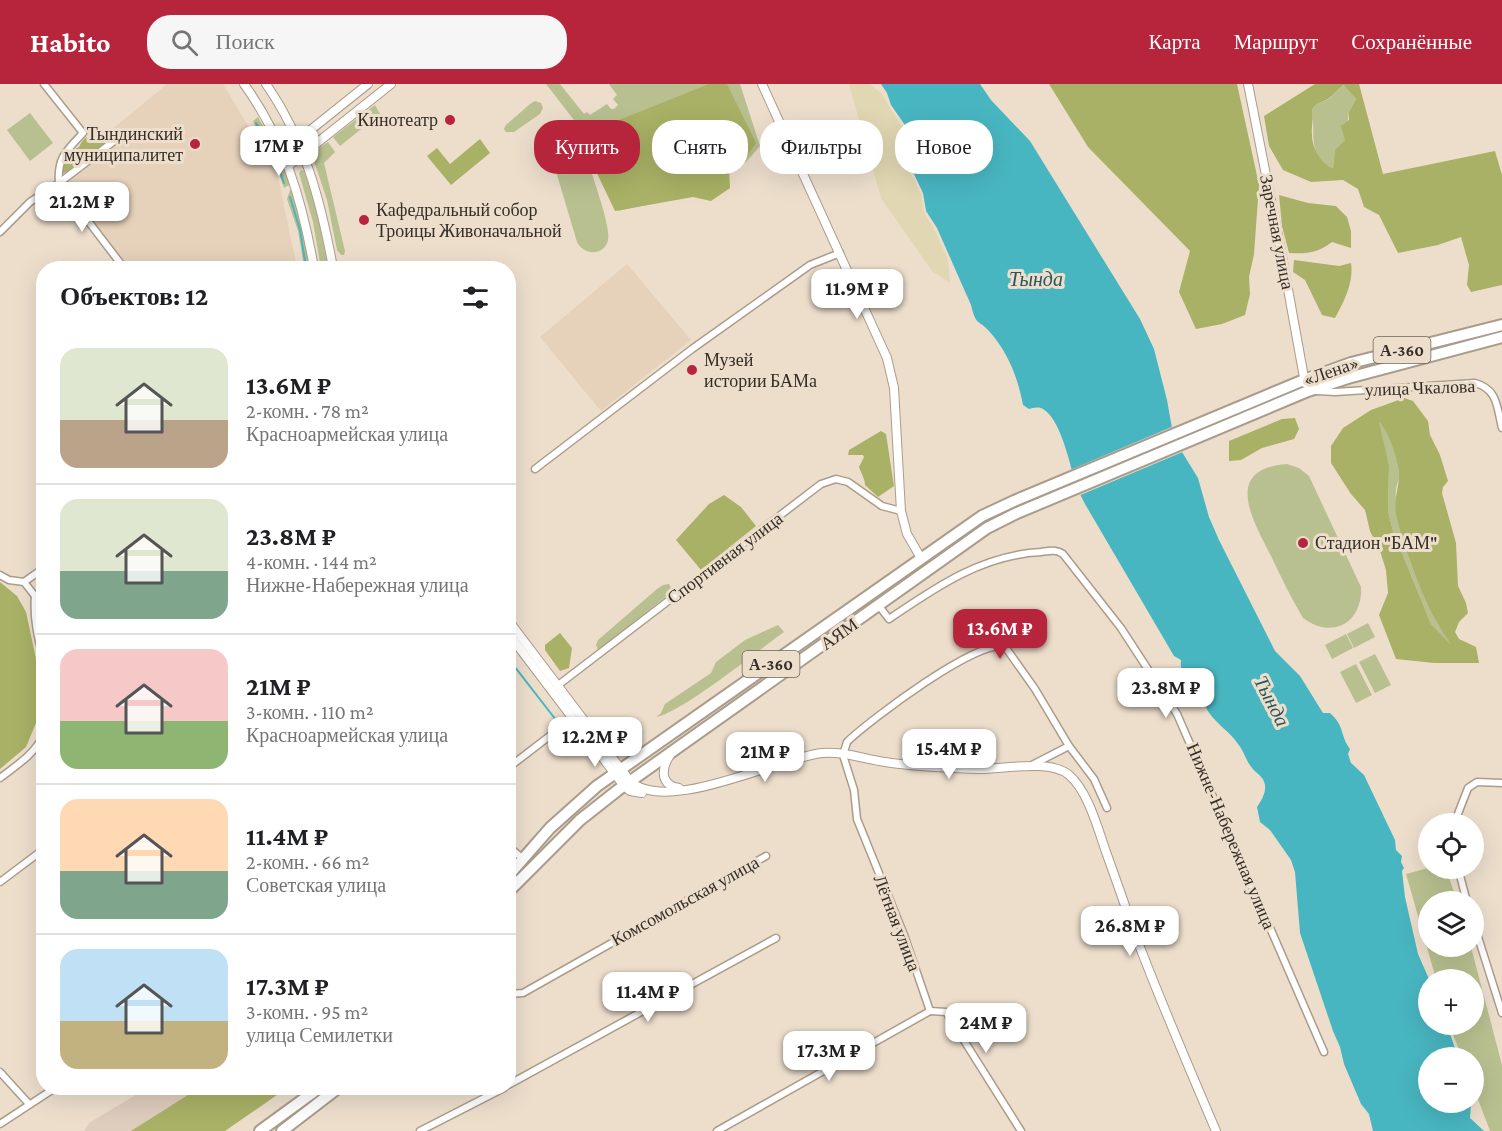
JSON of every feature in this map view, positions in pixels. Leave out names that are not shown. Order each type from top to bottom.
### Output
[{"type":"highway","name":"«Лена»","points":[[1201,423],[1351,363],[1502,325]]},
{"type":"highway","name":"«Лена»","points":[[1206,434],[1308,391],[1502,337]]},
{"type":"highway","name":"АЯМ","points":[[516,867],[549,828],[617,771],[982,516],[1201,423]]},
{"type":"highway","name":"АЯМ","points":[[516,884],[580,820],[627,783],[987,528],[1206,434]]},
{"type":"highway","points":[[260,1131],[309,1095]]},
{"type":"highway","points":[[282,1131],[329,1095]]},
{"type":"street","points":[[44,84],[82,133],[65,152],[58,167],[59,183],[119,261]]},
{"type":"street","points":[[244,84],[261,109],[283,152],[303,209],[313,261]]},
{"type":"street","points":[[266,84],[282,109],[304,153],[320,205],[332,261]]},
{"type":"street","points":[[283,152],[368,84]]},
{"type":"street","points":[[288,166],[391,84]]},
{"type":"street","points":[[762,84],[883,349],[894,388],[901,511],[907,534],[921,558]]},
{"type":"street","name":"Заречная улица","points":[[1248,84],[1304,380],[1308,391]]},
{"type":"street","points":[[307,133],[315,144]]},
{"type":"street","points":[[0,232],[30,202],[122,135]]},
{"type":"street","points":[[535,469],[692,349],[810,265],[840,253]]},
{"type":"street","name":"улица Чкалова","points":[[1308,391],[1335,392],[1475,383],[1492,392],[1502,428]]},
{"type":"street","name":"Спортивная улица","points":[[557,686],[821,484],[836,479],[848,482],[882,506],[901,511]]},
{"type":"street","name":"Нижне-Набережная улица","points":[[879,606],[889,619],[949,579],[993,561],[1025,553],[1057,551],[1063,554],[1121,628],[1177,714],[1324,1052]]},
{"type":"street","points":[[0,575],[9,580],[24,582],[36,574]]},
{"type":"street","points":[[24,582],[35,596],[36,626]]},
{"type":"street","points":[[516,631],[617,771]]},
{"type":"street","points":[[516,643],[627,783],[640,789],[659,792],[687,789],[821,753],[902,765],[978,769],[1052,767],[1070,775],[1087,801],[1138,941],[1216,1131]]},
{"type":"street","points":[[843,755],[844,747],[854,735],[941,671],[973,654],[997,645],[1006,648],[1035,689],[1069,746],[1094,779],[1107,808]]},
{"type":"street","points":[[516,762],[573,718]]},
{"type":"street","points":[[1029,767],[1069,746]]},
{"type":"street","points":[[0,778],[36,748]]},
{"type":"street","points":[[673,750],[664,766],[664,777],[670,786],[687,789]]},
{"type":"street","name":"Лётная улица","points":[[843,755],[854,790],[857,819],[904,936],[930,1011]]},
{"type":"street","points":[[1458,813],[1468,788],[1478,782],[1502,783]]},
{"type":"street","points":[[516,853],[523,859]]},
{"type":"street","points":[[0,882],[36,855]]},
{"type":"street","name":"Комсомольская улица","points":[[516,993],[523,993],[766,856]]},
{"type":"street","points":[[516,1081],[776,938]]},
{"type":"street","points":[[1484,956],[1502,1013]]},
{"type":"street","points":[[717,1131],[930,1011],[946,1012],[1021,1131]]},
{"type":"street","points":[[0,1072],[28,1104]]},
{"type":"street","points":[[0,1124],[43,1095]]},
{"type":"street","points":[[420,1131],[490,1095]]},
{"type":"shaded area","points":[[167,84],[223,84],[278,176],[296,261],[120,261],[54,177]]},
{"type":"shaded area","points":[[627,264],[691,340],[601,411],[540,337]]},
{"type":"shaded area","points":[[135,1095],[187,1095],[136,1131],[84,1131],[89,1123]]},
{"type":"green space","points":[[546,84],[560,84],[584,114],[587,112],[590,115],[607,104],[611,109],[618,105],[613,99],[617,95],[609,84],[740,84],[760,146],[748,160],[748,120],[652,120],[652,174],[721,174],[697,194],[618,211],[601,174],[640,174],[640,120],[574,120]]},
{"type":"green space","points":[[709,84],[727,84],[745,120],[652,120],[652,174],[729,174],[730,188],[711,201],[693,197],[615,211],[597,174],[640,174],[640,120],[619,120]]},
{"type":"green space","points":[[1049,84],[1237,84],[1259,185],[1254,254],[1249,277],[1250,294],[1245,315],[1222,324],[1196,329],[1179,292],[1190,251],[1088,147]]},
{"type":"green space","points":[[1315,84],[1359,84],[1383,174],[1495,151],[1502,175],[1502,285],[1471,292],[1467,285],[1469,265],[1461,237],[1438,245],[1398,253],[1379,215],[1364,207],[1358,189],[1343,180],[1311,182],[1283,170],[1269,146],[1264,116]],"holes":[[[1344,85],[1356,99],[1349,112],[1349,120],[1341,126],[1345,140],[1335,150],[1333,168],[1321,159],[1312,140],[1312,110]]]},
{"type":"green space","points":[[1345,85],[1356,99],[1349,112],[1345,140],[1335,151],[1333,168],[1319,158],[1316,151],[1312,110]]},
{"type":"green space","points":[[535,101],[541,103],[543,108],[540,114],[514,132],[506,132],[504,129],[506,125]]},
{"type":"green space","points":[[375,105],[380,114],[340,146],[333,137]]},
{"type":"green space","points":[[30,113],[53,143],[30,161],[7,130]]},
{"type":"green space","points":[[258,117],[281,160],[291,185],[284,188],[275,163],[254,124],[253,121]]},
{"type":"green space","points":[[748,127],[756,143],[748,155]]},
{"type":"green space","points":[[104,132],[109,132],[114,139],[73,170],[63,173],[60,169],[71,151],[79,147],[87,137],[101,136]]},
{"type":"green space","points":[[480,139],[490,153],[451,185],[427,156],[437,148],[450,164]]},
{"type":"green space","points":[[328,142],[335,152],[324,163],[345,251],[344,255],[337,250],[327,200],[314,161],[319,148]]},
{"type":"green space","points":[[301,170],[304,171],[316,207],[327,261],[320,261],[313,222],[299,173]]},
{"type":"green space","points":[[592,174],[605,215],[608,234],[606,246],[598,252],[588,252],[577,242],[557,175]]},
{"type":"green space","points":[[292,190],[302,222],[310,261],[303,261],[298,231],[287,199]]},
{"type":"green space","points":[[1279,195],[1308,203],[1336,206],[1347,217],[1351,231],[1351,248],[1332,242],[1312,252],[1289,253],[1282,226]]},
{"type":"green space","points":[[1294,260],[1339,266],[1351,263],[1350,285],[1335,318],[1322,315],[1305,280],[1293,272]]},
{"type":"green space","points":[[1404,398],[1413,401],[1428,421],[1430,435],[1440,455],[1448,481],[1442,493],[1456,543],[1458,586],[1468,613],[1459,622],[1455,632],[1459,639],[1476,647],[1479,663],[1434,663],[1396,659],[1379,615],[1388,593],[1386,570],[1380,551],[1370,531],[1365,510],[1351,494],[1331,463],[1331,446],[1343,428],[1371,410]],"holes":[[[1379,422],[1383,426],[1398,465],[1396,514],[1403,540],[1425,598],[1451,645],[1431,624],[1393,531],[1388,512],[1389,465]]]},
{"type":"green space","points":[[1295,418],[1299,429],[1294,439],[1262,448],[1241,460],[1229,461],[1229,441],[1282,419]]},
{"type":"green space","points":[[1378,421],[1387,432],[1398,463],[1397,511],[1410,562],[1430,608],[1454,649],[1431,624],[1393,531],[1388,512],[1389,465]]},
{"type":"green space","points":[[881,431],[886,434],[894,486],[878,497],[865,485],[859,467],[863,455],[848,455],[849,450]]},
{"type":"green space","name":"Стадион \"БАМ\"","points":[[1287,464],[1299,468],[1309,476],[1361,587],[1357,610],[1344,624],[1335,627],[1325,628],[1303,618],[1282,580],[1251,513],[1248,486],[1254,476],[1267,468]]},
{"type":"green space","points":[[724,495],[741,507],[756,526],[701,570],[676,540],[709,504]]},
{"type":"green space","points":[[0,582],[17,596],[26,612],[36,659],[36,723],[26,747],[0,769]]},
{"type":"green space","points":[[669,584],[673,591],[598,650],[596,645],[598,640],[657,589]]},
{"type":"green space","points":[[1368,623],[1375,637],[1354,648],[1347,634]]},
{"type":"green space","points":[[778,625],[784,632],[739,666],[683,705],[656,717],[661,713],[665,704],[711,673],[716,662],[745,640]]},
{"type":"green space","points":[[560,633],[572,648],[569,668],[560,671],[545,650],[545,645]]},
{"type":"green space","points":[[1346,634],[1353,648],[1332,659],[1325,645]]},
{"type":"green space","points":[[1375,654],[1391,685],[1375,693],[1359,662]]},
{"type":"green space","points":[[1356,664],[1372,695],[1356,703],[1340,672]]},
{"type":"green space","points":[[1418,871],[1418,879],[1449,879],[1454,891],[1418,891],[1418,916],[1406,874]]},
{"type":"green space","points":[[1430,957],[1474,957],[1477,969],[1433,969]]},
{"type":"green space","points":[[1484,996],[1502,1065],[1502,1131],[1490,1131],[1483,1113],[1484,1047],[1458,1047],[1453,1035],[1484,1035]]},
{"type":"green space","points":[[188,1095],[277,1095],[225,1131],[131,1131]]},
{"type":"sand","points":[[849,84],[870,84],[881,93],[898,120],[895,120],[895,174],[911,174],[921,194],[924,212],[948,259],[950,283],[932,271],[881,198],[874,174],[883,174],[883,120],[859,120]]},
{"type":"water","name":"Тында","points":[[881,84],[980,84],[991,100],[1030,141],[1140,319],[1154,349],[1174,439],[1198,478],[1209,517],[1219,540],[1275,651],[1300,676],[1323,713],[1330,713],[1338,722],[1350,749],[1348,754],[1351,763],[1364,775],[1395,840],[1396,850],[1402,856],[1405,897],[1418,957],[1425,969],[1418,969],[1418,1035],[1450,1035],[1455,1047],[1418,1047],[1418,1113],[1470,1113],[1470,1118],[1484,1131],[1373,1131],[1369,1114],[1361,1104],[1344,1064],[1300,933],[1295,872],[1291,860],[1270,830],[1260,822],[1257,807],[1264,793],[1264,782],[1250,765],[1235,740],[1208,711],[1199,689],[1182,671],[1181,660],[1174,656],[1085,504],[1054,421],[1043,409],[1037,407],[1029,409],[1023,405],[1015,375],[1007,357],[996,339],[976,319],[937,228],[926,211],[923,193],[914,174],[993,174],[993,120],[901,120],[891,105]]},
{"type":"pier","points":[[1174,426],[1177,438],[1185,451],[1078,496],[1070,470]]},
{"type":"waterway","points":[[256,123],[275,158],[284,183]]},
{"type":"waterway","points":[[290,197],[300,230],[305,261]]},
{"type":"waterway","points":[[516,668],[556,720]]},
{"type":"place","name":"Кинотеатр","points":[[450,120]]},
{"type":"place","name":"Тындинский муниципалитет","points":[[195,144]]},
{"type":"place","name":"Кафедральный собор Троицы Живоначальной","points":[[364,220]]},
{"type":"place","name":"Музей истории БАМа","points":[[692,370]]},
{"type":"place","name":"Стадион \"БАМ\"","points":[[1303,543]]}]
